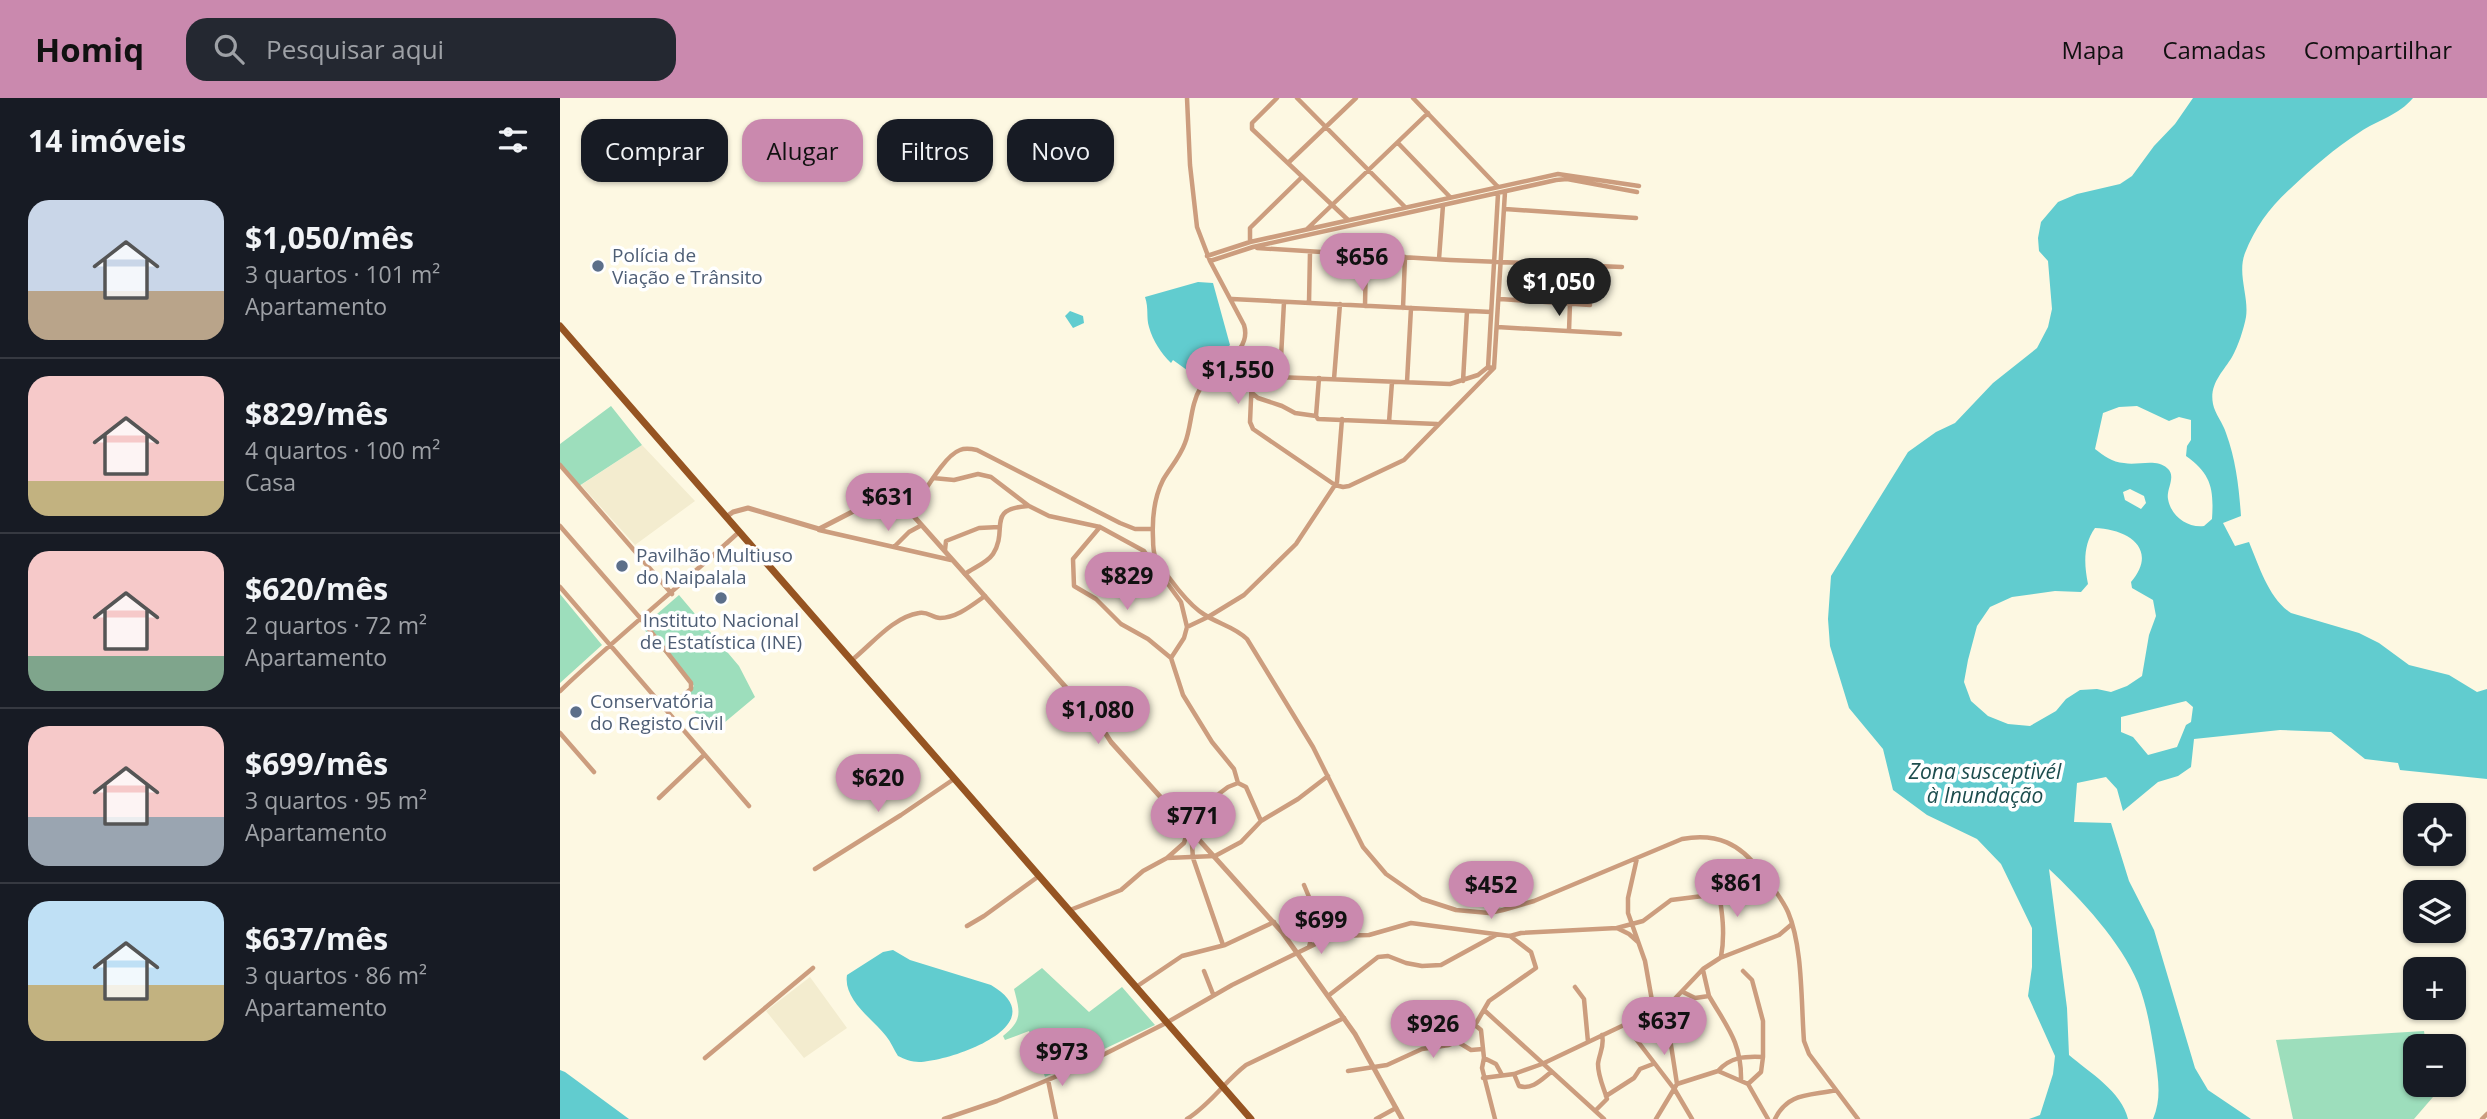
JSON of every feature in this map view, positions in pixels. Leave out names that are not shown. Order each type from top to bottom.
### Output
[{"type":"main road","points":[[560,326],[563,336],[740,532],[1251,1119]]},
{"type":"street","points":[[1171,658],[1184,638],[1187,627],[1181,602],[1152,558],[1153,511],[1163,480],[1185,442],[1192,407],[1199,390],[1210,374],[1231,359],[1246,334],[1197,227],[1186,98]]},
{"type":"street","points":[[1277,98],[1251,126],[1348,220]]},
{"type":"street","points":[[1297,98],[1405,208]]},
{"type":"street","points":[[1288,163],[1356,98]]},
{"type":"street","points":[[1413,98],[1498,187]]},
{"type":"street","points":[[1307,230],[1428,113]]},
{"type":"street","points":[[1398,143],[1450,197]]},
{"type":"street","points":[[1209,258],[1251,245],[1348,220],[1566,174],[1638,189],[1567,179],[1251,245]]},
{"type":"street","points":[[1251,245],[1250,228],[1302,177]]},
{"type":"street","points":[[1252,376],[1250,422],[1253,429],[1335,485],[1349,486],[1399,463],[1490,369],[1500,299],[1505,192]]},
{"type":"street","points":[[1490,369],[1498,194]]},
{"type":"street","points":[[1438,259],[1443,205]]},
{"type":"street","points":[[1504,209],[1636,218]]},
{"type":"street","points":[[1251,245],[1310,252],[1622,267]]},
{"type":"street","points":[[1309,303],[1310,252]]},
{"type":"street","points":[[1365,306],[1366,255]]},
{"type":"street","points":[[1403,308],[1405,257]]},
{"type":"street","points":[[1554,302],[1556,263]]},
{"type":"street","points":[[1232,299],[1491,312]]},
{"type":"street","points":[[1500,299],[1590,304]]},
{"type":"street","points":[[1280,376],[1284,302]]},
{"type":"street","points":[[1569,331],[1570,303]]},
{"type":"street","points":[[1334,379],[1340,304]]},
{"type":"street","points":[[1407,382],[1411,308]]},
{"type":"street","points":[[1463,381],[1467,311]]},
{"type":"street","points":[[1497,327],[1620,334]]},
{"type":"street","points":[[1221,366],[1229,372],[1252,376],[1450,384],[1490,369]]},
{"type":"street","points":[[1316,416],[1319,378]]},
{"type":"street","points":[[1389,422],[1392,382]]},
{"type":"street","points":[[1251,391],[1258,398],[1295,413],[1316,416],[1318,419],[1438,425]]},
{"type":"street","points":[[1187,627],[1244,595],[1296,544],[1335,485],[1342,419]]},
{"type":"street","points":[[911,513],[933,478],[953,454],[961,449],[977,450],[1120,523],[1135,529],[1152,529]]},
{"type":"street","points":[[560,466],[672,594]]},
{"type":"street","points":[[933,478],[954,480],[984,475],[991,477],[1029,506],[1057,519],[1100,527],[1144,551],[1193,606],[1208,617],[1238,631],[1247,639],[1328,776],[1370,858],[1407,890],[1440,906],[1474,912],[1503,911],[1534,901],[1682,839],[1709,837],[1730,842],[1759,868],[1782,901],[1797,945],[1804,1041],[1809,1054],[1858,1119]]},
{"type":"street","points":[[819,529],[881,497],[902,502],[920,526],[1102,728],[1111,742],[1274,922],[1344,1018],[1375,1066],[1402,1119]]},
{"type":"street","points":[[965,574],[992,555],[999,536],[1001,515],[1005,510],[1029,506]]},
{"type":"street","points":[[726,517],[748,508],[819,529],[951,560]]},
{"type":"street","points":[[560,526],[641,619],[692,687],[666,710]]},
{"type":"street","points":[[894,547],[909,532],[920,526]]},
{"type":"street","points":[[945,552],[946,541],[979,528],[999,527]]},
{"type":"street","points":[[1100,527],[1073,559],[1071,567],[1074,586],[1096,599],[1121,624],[1148,639],[1171,658],[1183,695],[1212,742],[1234,769],[1238,783],[1246,787],[1261,821]]},
{"type":"street","points":[[560,691],[610,644],[672,594],[740,532]]},
{"type":"street","points":[[1100,586],[1152,558]]},
{"type":"street","points":[[560,587],[750,806]]},
{"type":"street","points":[[851,660],[900,620],[920,612],[937,618],[952,615],[985,596]]},
{"type":"street","points":[[560,733],[594,772]]},
{"type":"street","points":[[659,798],[704,755]]},
{"type":"street","points":[[1167,858],[1215,856],[1241,842],[1261,821],[1298,799],[1328,776]]},
{"type":"street","points":[[815,869],[954,778]]},
{"type":"street","points":[[1069,911],[1121,890],[1143,872],[1167,858],[1184,843],[1196,811],[1228,787],[1238,783]]},
{"type":"street","points":[[1190,829],[1193,858],[1223,945]]},
{"type":"street","points":[[1637,858],[1628,898],[1628,913],[1650,979],[1654,1012],[1671,1045],[1676,1087]]},
{"type":"street","points":[[967,926],[1039,876]]},
{"type":"street","points":[[1717,879],[1724,930],[1720,958]]},
{"type":"street","points":[[1304,885],[1317,916],[1308,948]]},
{"type":"street","points":[[1332,936],[1370,935],[1411,923],[1510,936],[1617,928],[1643,921],[1671,900],[1719,894]]},
{"type":"street","points":[[944,1119],[1048,1080],[1166,1023],[1213,995],[1346,928],[1349,923],[1348,909]]},
{"type":"street","points":[[1135,988],[1182,956],[1223,945],[1274,922]]},
{"type":"street","points":[[1483,1078],[1514,1074],[1542,1064],[1667,1008],[1703,969],[1720,958],[1779,935],[1792,924]]},
{"type":"street","points":[[1617,928],[1638,942]]},
{"type":"street","points":[[1328,996],[1378,957],[1388,956],[1422,966],[1441,965],[1497,934]]},
{"type":"street","points":[[1349,1071],[1390,1064],[1422,1049],[1458,1041],[1475,1025],[1489,1001],[1536,968],[1531,952],[1510,936]]},
{"type":"street","points":[[705,1058],[813,968]]},
{"type":"street","points":[[1703,969],[1709,996],[1731,1031],[1740,1057],[1741,1081]]},
{"type":"street","points":[[1204,971],[1213,995]]},
{"type":"street","points":[[1743,971],[1752,980],[1761,1013],[1763,1056],[1761,1073],[1748,1084]]},
{"type":"street","points":[[1576,987],[1584,999],[1588,1042]]},
{"type":"street","points":[[1683,992],[1695,998],[1709,996]]},
{"type":"street","points":[[1484,1010],[1604,1119]]},
{"type":"street","points":[[1187,1119],[1224,1088],[1235,1073],[1258,1057],[1344,1018]]},
{"type":"street","points":[[1475,1025],[1481,1030],[1483,1078],[1495,1119]]},
{"type":"street","points":[[1595,1111],[1607,1100],[1599,1072],[1602,1035]]},
{"type":"street","points":[[1636,1039],[1653,1064],[1676,1087],[1692,1119]]},
{"type":"street","points":[[1458,1041],[1471,1050],[1483,1049]]},
{"type":"street","points":[[1656,1119],[1676,1087],[1718,1071],[1740,1057],[1763,1056]]},
{"type":"street","points":[[1484,1058],[1494,1062],[1503,1075]]},
{"type":"street","points":[[1606,1096],[1634,1078],[1640,1069],[1653,1064]]},
{"type":"street","points":[[1718,1071],[1748,1084],[1768,1119]]},
{"type":"street","points":[[1514,1074],[1519,1086],[1527,1088],[1551,1072]]},
{"type":"street","points":[[1048,1080],[1056,1119]]},
{"type":"street","points":[[1775,1119],[1792,1098],[1836,1090]]},
{"type":"street","points":[[1376,1119],[1396,1108]]},
{"type":"street","points":[[2482,1119],[2487,1114]]},
{"type":"shaded area","points":[[642,445],[695,501],[635,545],[581,485]]},
{"type":"shaded area","points":[[810,977],[847,1028],[804,1058],[766,1011]]},
{"type":"green space","points":[[611,406],[642,445],[579,486],[560,465],[560,444]]},
{"type":"green space","points":[[560,594],[602,645],[560,683]]},
{"type":"green space","points":[[679,595],[739,666],[755,697],[712,733],[683,697],[694,686],[642,627]]},
{"type":"green space","points":[[1042,968],[1089,1012],[1122,987],[1155,1025],[1045,1077],[1029,1031],[1005,1040],[1003,1036],[1017,1020],[1018,1004],[1014,989]]},
{"type":"green space","points":[[2424,1031],[2424,1034],[2403,1034],[2403,1097],[2433,1097],[2414,1119],[2293,1119],[2276,1040]]},
{"type":"water","name":"Zona susceptivél à Inundação","points":[[2193,98],[2413,98],[2395,113],[2351,138],[2307,173],[2270,211],[2249,244],[2242,269],[2245,321],[2236,348],[2218,379],[2212,397],[2232,453],[2241,516],[2223,523],[2235,546],[2249,542],[2271,591],[2291,613],[2359,633],[2379,643],[2409,665],[2449,675],[2477,692],[2487,689],[2487,779],[2400,770],[2398,763],[2365,759],[2331,732],[2280,730],[2194,739],[2191,767],[2178,776],[2158,782],[2123,811],[2117,789],[2106,777],[2077,783],[2074,822],[2111,823],[2129,881],[2154,930],[2195,1068],[2208,1090],[2251,1119],[2153,1119],[2158,1096],[2157,1072],[2148,1019],[2138,983],[2111,937],[2087,907],[2049,869],[2067,1008],[2069,1055],[2112,1091],[2125,1109],[2128,1119],[2029,1119],[2040,1115],[2053,1074],[2055,1056],[2028,996],[2032,967],[2032,928],[2001,864],[1977,839],[1927,815],[1893,790],[1883,749],[1849,708],[1830,646],[1828,619],[1831,576],[1908,452],[1936,432],[1955,423],[1993,383],[2037,348],[2048,327],[2052,309],[2048,261],[2039,251],[2041,222],[2058,202],[2077,194],[2120,184],[2132,176],[2154,146],[2175,124]],"holes":[[[2137,406],[2169,421],[2179,417],[2191,420],[2191,440],[2186,456],[2201,469],[2211,490],[2212,519],[2204,526],[2186,523],[2172,511],[2168,499],[2171,475],[2163,465],[2116,461],[2095,449],[2103,413],[2119,407]],[[2130,489],[2144,496],[2146,503],[2141,509],[2125,500],[2123,492]],[[2095,528],[2118,532],[2136,543],[2141,551],[2142,560],[2131,582],[2132,588],[2153,600],[2156,616],[2149,635],[2142,676],[2111,692],[2080,690],[2066,699],[2056,711],[2030,726],[2008,724],[1988,716],[1971,701],[1964,682],[1977,626],[1990,607],[2012,597],[2055,591],[2081,592],[2088,584],[2086,555]],[[2186,701],[2193,707],[2191,722],[2186,725],[2177,747],[2148,755],[2133,737],[2121,732],[2121,717]]]},
{"type":"water","points":[[1198,282],[1213,283],[1230,345],[1200,376],[1173,360],[1171,363],[1161,351],[1149,327],[1145,297]]},
{"type":"water","points":[[1070,311],[1083,316],[1084,323],[1073,328],[1065,316]]},
{"type":"water","points":[[893,950],[910,960],[991,985],[1008,999],[1012,1013],[1006,1026],[992,1038],[954,1055],[919,1062],[898,1056],[886,1036],[854,1001],[847,984],[847,975],[883,952]]},
{"type":"water","points":[[560,1070],[565,1072],[629,1119],[560,1119]]},
{"type":"place","name":"Polícia de Viação e Trânsito","points":[[598,266]]},
{"type":"place","name":"Pavilhão Multiuso do Naipalala","points":[[622,566]]},
{"type":"place","name":"Instituto Nacional de Estatística (INE)","points":[[721,598]]},
{"type":"place","name":"Conservatória do Registo Civil","points":[[576,712]]}]
